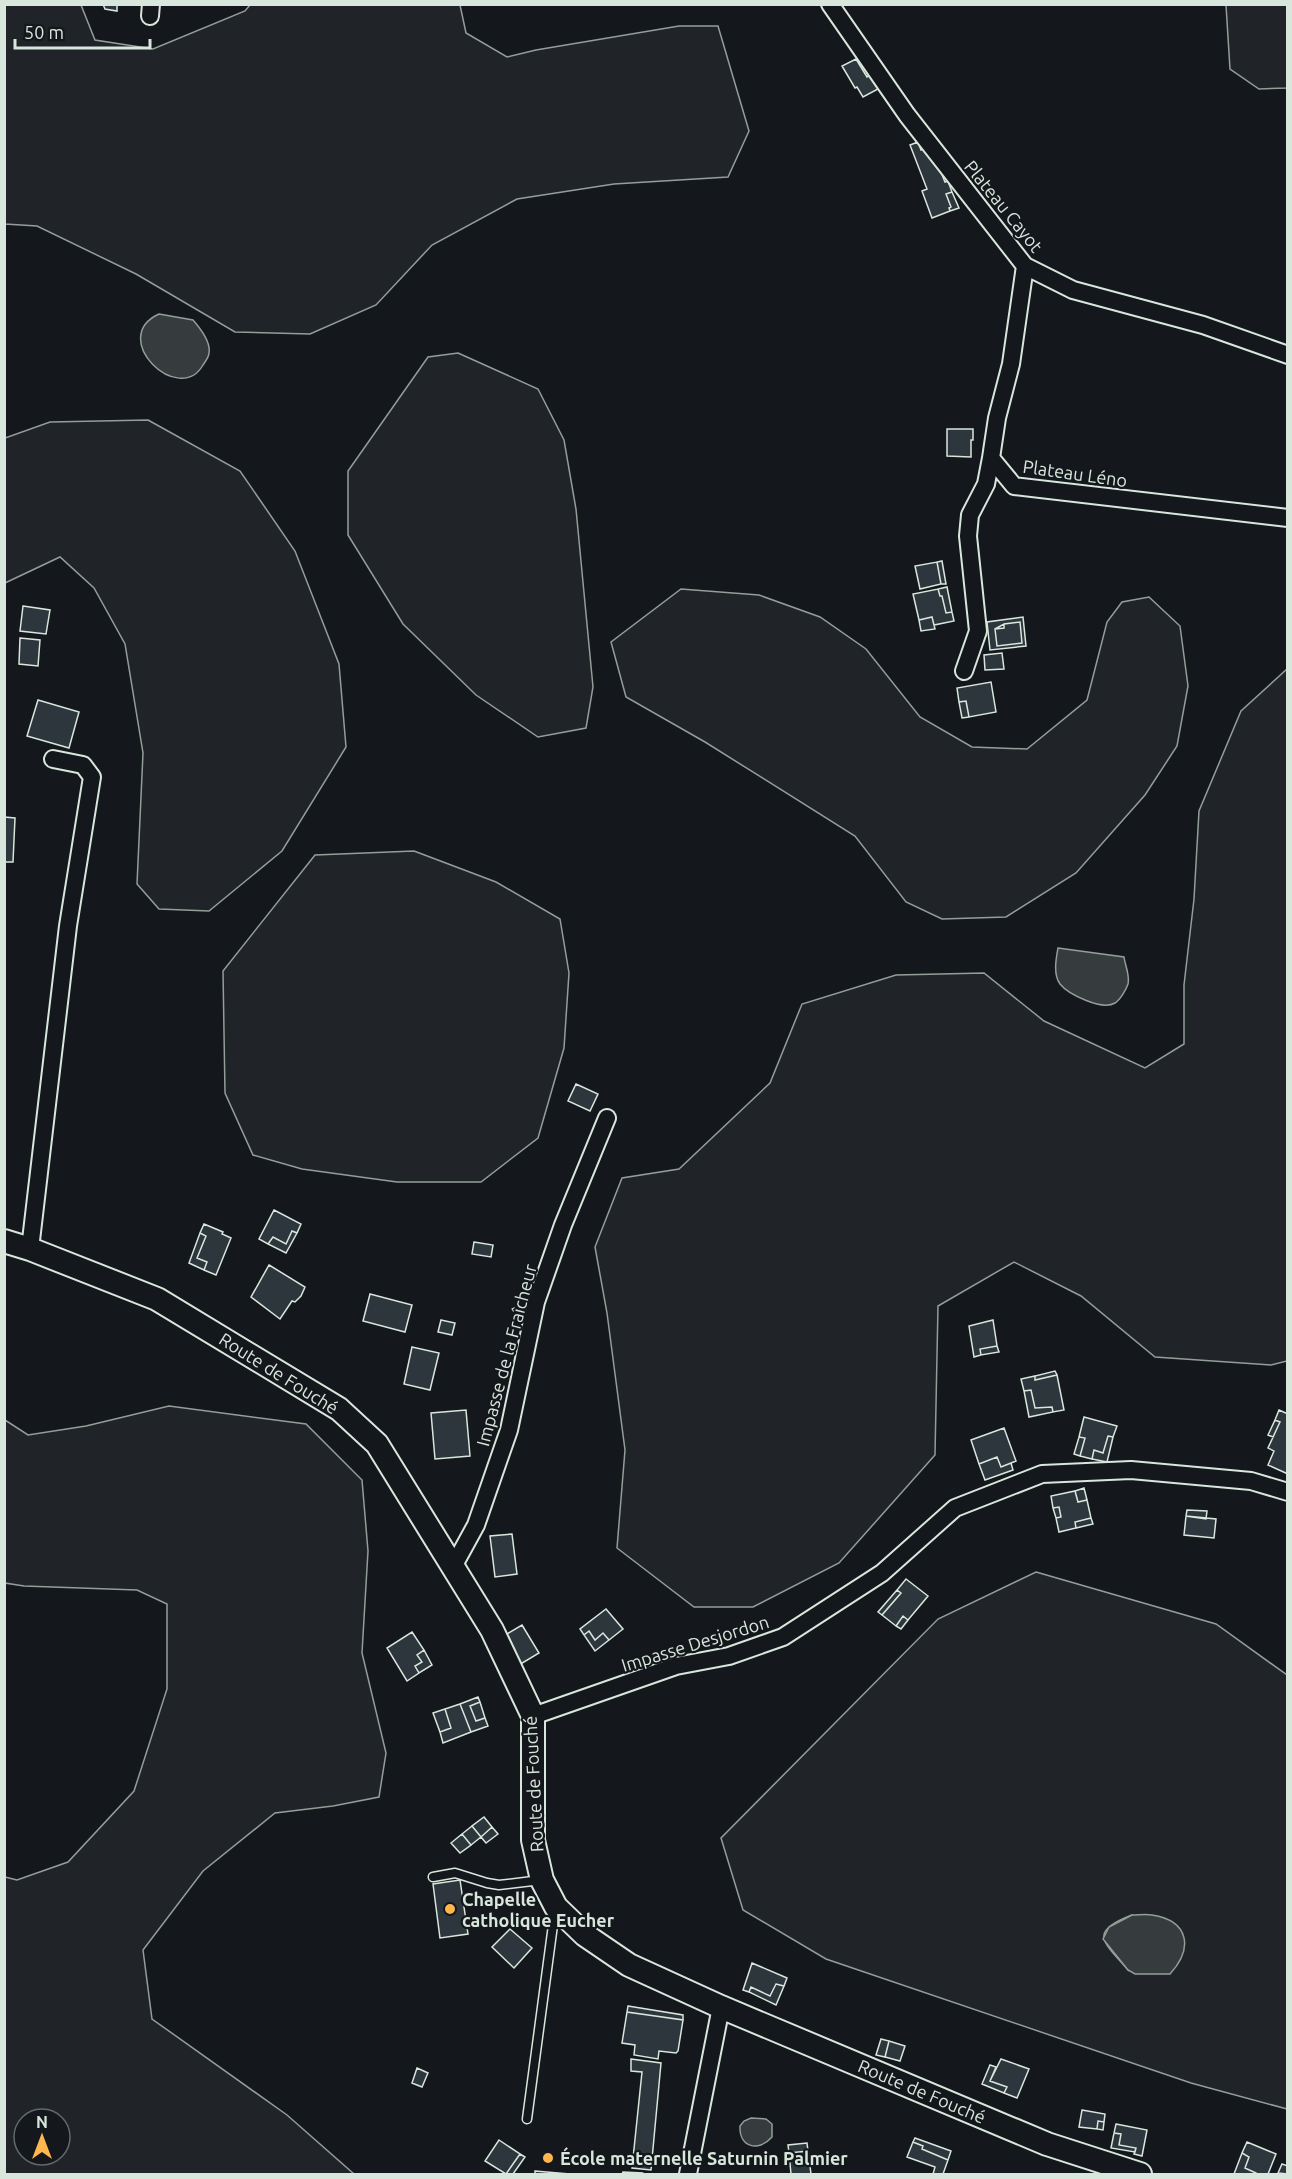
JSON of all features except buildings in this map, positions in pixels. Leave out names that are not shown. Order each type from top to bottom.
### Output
[{"type":"main road","name":"Route de Fouché","points":[[4,1241],[157,1299],[339,1409],[377,1444],[492,1630],[533,1716],[533,1840],[542,1880],[556,1907],[585,1935],[629,1965],[721,2007],[1047,2144],[1140,2175]]},
{"type":"street","name":"Plateau Cayot","points":[[830,4],[907,115],[1025,266],[1073,290],[1203,325],[1287,355]]},
{"type":"street","points":[[964,671],[978,632],[968,536],[970,514],[986,484],[997,418],[1011,364],[1025,266]]},
{"type":"street","name":"Plateau Léno","points":[[990,458],[1014,486],[1287,518]]},
{"type":"street","points":[[30,1249],[68,926],[92,777],[83,765],[53,759]]},
{"type":"street","name":"Impasse de la Fraîcheur","points":[[453,1566],[476,1525],[509,1430],[536,1302],[563,1225],[607,1118]]},
{"type":"street","name":"Impasse Desjordon","points":[[533,1716],[676,1666],[729,1656],[783,1637],[882,1573],[956,1508],[1042,1474],[1131,1470],[1251,1481],[1287,1492]]},
{"type":"street","points":[[688,2175],[721,2007]]},
{"type":"lane","points":[[433,1877],[455,1873],[499,1885],[542,1880]]},
{"type":"lane","points":[[526,2119],[556,1907]]},
{"type":"shaded area","points":[[5,5],[81,5],[95,40],[153,49],[245,11],[250,5],[460,5],[466,33],[507,57],[679,26],[718,26],[749,131],[728,177],[614,184],[517,199],[432,245],[376,305],[310,334],[235,332],[136,274],[37,226],[5,224]]},
{"type":"shaded area","points":[[1226,5],[1287,5],[1287,88],[1259,89],[1230,69]]},
{"type":"shaded area","points":[[159,314],[193,320],[204,335],[209,349],[208,356],[192,376],[179,378],[165,374],[152,364],[144,352],[141,338],[145,325]]},
{"type":"shaded area","points":[[458,353],[538,389],[564,440],[576,509],[593,687],[586,728],[538,737],[476,695],[403,624],[348,535],[348,471],[428,357]]},
{"type":"shaded area","points":[[148,420],[240,471],[295,551],[339,664],[346,747],[282,851],[209,911],[159,909],[137,884],[143,753],[125,644],[94,588],[60,557],[5,583],[5,438],[50,422]]},
{"type":"shaded area","points":[[681,589],[759,595],[820,617],[866,649],[920,717],[972,747],[1027,749],[1087,700],[1107,622],[1122,602],[1149,597],[1180,626],[1188,686],[1177,746],[1145,795],[1076,873],[1006,917],[942,919],[906,902],[855,836],[705,742],[626,697],[611,642]]},
{"type":"shaded area","points":[[1287,669],[1287,1361],[1271,1365],[1155,1357],[1081,1296],[1014,1262],[938,1306],[935,1455],[839,1563],[753,1607],[694,1607],[617,1548],[625,1450],[607,1313],[595,1247],[622,1178],[679,1169],[770,1083],[802,1004],[896,975],[984,973],[1044,1021],[1145,1068],[1184,1044],[1184,985],[1194,899],[1199,811],[1241,711]]},
{"type":"shaded area","points":[[414,851],[496,882],[560,919],[569,973],[564,1048],[538,1138],[481,1182],[397,1182],[302,1169],[253,1155],[225,1093],[223,971],[315,855]]},
{"type":"shaded area","points":[[1058,948],[1124,957],[1128,981],[1121,997],[1115,1003],[1102,1005],[1077,997],[1064,988],[1056,976]]},
{"type":"shaded area","points":[[169,1406],[306,1424],[362,1480],[368,1551],[362,1653],[386,1753],[379,1797],[333,1806],[275,1813],[203,1871],[143,1950],[152,2019],[287,2115],[354,2174],[5,2174],[5,1877],[17,1880],[68,1862],[134,1791],[167,1689],[167,1604],[137,1590],[24,1586],[5,1583],[5,1420],[28,1435],[86,1426]]},
{"type":"shaded area","points":[[1036,1572],[1216,1624],[1287,1675],[1287,2109],[1191,2083],[826,1959],[743,1910],[721,1838],[938,1619]],"holes":[[[1132,1915],[1128,1970],[1112,1952],[1104,1938],[1109,1927]]]},
{"type":"shaded area","points":[[1132,1915],[1165,1918],[1180,1930],[1184,1937],[1182,1955],[1170,1974],[1135,1974],[1128,1970],[1103,1939],[1109,1927]]},
{"type":"shaded area","points":[[751,2118],[766,2119],[772,2124],[772,2137],[767,2142],[756,2146],[746,2143],[743,2139],[740,2126]]},
{"type":"place","name":"Chapelle catholique Eucher","points":[[450,1909]]},
{"type":"place","name":"École maternelle Saturnin Palmier","points":[[548,2158]]}]
